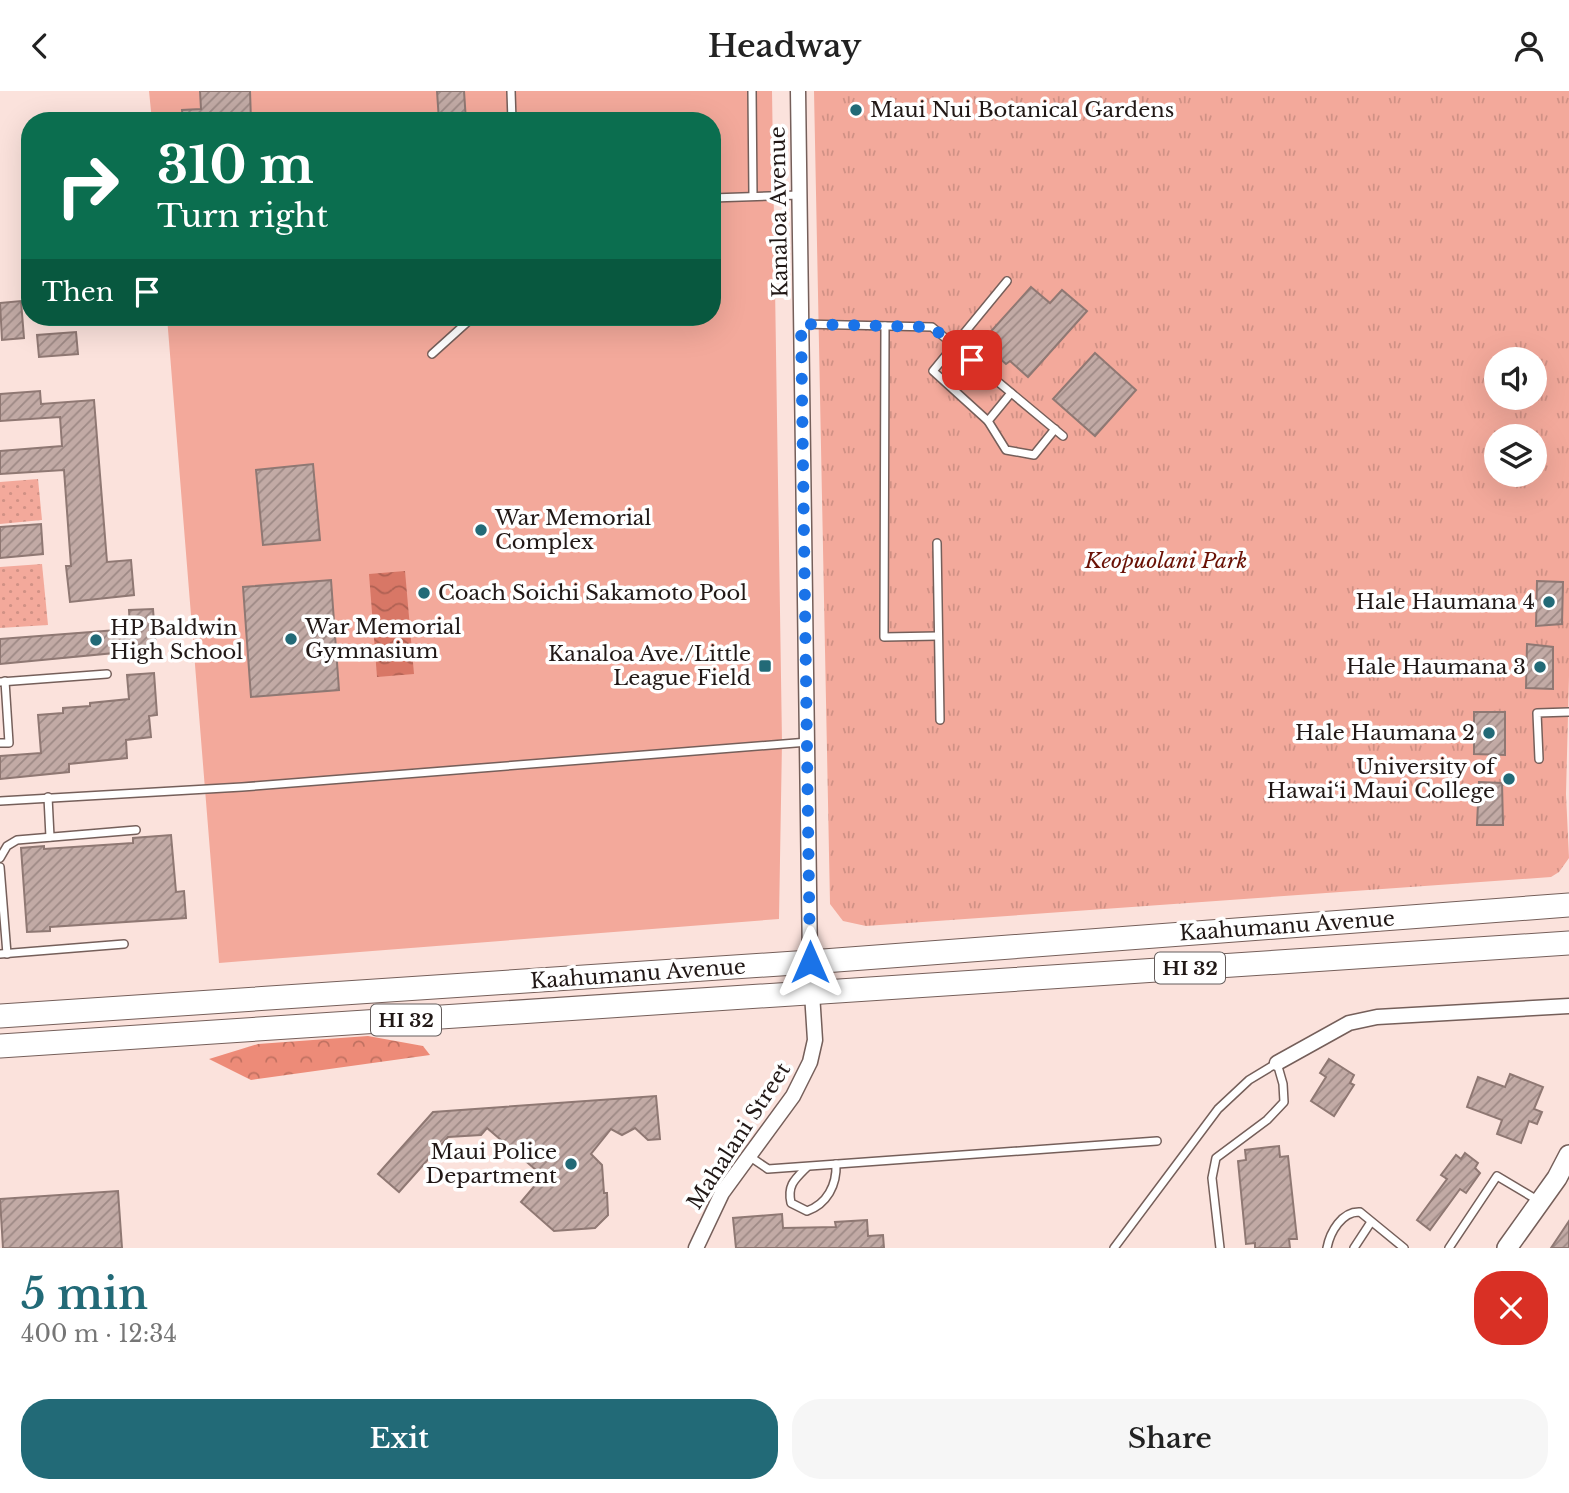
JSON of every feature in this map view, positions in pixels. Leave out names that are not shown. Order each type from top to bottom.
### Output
[{"type":"main road","name":"Kaahumanu Avenue","points":[[0,1016],[810,962],[1569,905]]},
{"type":"main road","name":"Kaahumanu Avenue","points":[[0,1046],[1569,943]]},
{"type":"main road","points":[[0,1051],[25,1044]]},
{"type":"street","name":"Kanaloa Avenue","points":[[798,91],[810,962]]},
{"type":"street","name":"Mahalani Street","points":[[696,1248],[722,1193],[793,1096],[810,1062],[815,1040],[810,962]]},
{"type":"street","points":[[1277,1063],[1349,1023],[1377,1017],[1569,1006]]},
{"type":"street","points":[[1507,1248],[1540,1202],[1569,1154]]},
{"type":"lane","points":[[511,91],[512,112]]},
{"type":"lane","points":[[752,91],[753,196]]},
{"type":"lane","points":[[721,198],[799,195]]},
{"type":"lane","points":[[1007,281],[933,371],[988,421],[1006,450],[1034,455],[1055,429]]},
{"type":"lane","points":[[801,324],[932,327],[1063,436]]},
{"type":"lane","points":[[432,354],[463,326]]},
{"type":"lane","points":[[885,326],[884,637],[938,636]]},
{"type":"lane","points":[[988,421],[1011,393]]},
{"type":"lane","points":[[937,543],[940,720]]},
{"type":"lane","points":[[0,743],[9,743],[3,681],[107,674]]},
{"type":"lane","points":[[1539,759],[1538,713],[1569,712]]},
{"type":"lane","points":[[0,800],[242,787],[808,742]]},
{"type":"lane","points":[[48,797],[50,837]]},
{"type":"lane","points":[[0,858],[14,841],[136,830]]},
{"type":"lane","points":[[0,867],[3,954],[124,944]]},
{"type":"lane","points":[[1114,1248],[1218,1109],[1248,1080],[1277,1063],[1283,1084],[1284,1102],[1267,1120],[1216,1158],[1212,1178],[1220,1248]]},
{"type":"lane","points":[[748,1156],[768,1169],[1157,1142]]},
{"type":"lane","points":[[807,1166],[791,1183],[789,1194],[791,1203],[807,1212],[819,1207],[836,1181],[836,1164]]},
{"type":"lane","points":[[1449,1248],[1497,1176],[1540,1202]]},
{"type":"lane","points":[[1327,1248],[1336,1228],[1351,1212],[1360,1212],[1404,1248]]},
{"type":"lane","points":[[1354,1248],[1371,1222]]},
{"type":"green space","name":"War Memorial Complex","points":[[149,91],[772,91],[782,742],[779,919],[219,963],[168,326],[721,326],[721,112],[151,112]]},
{"type":"green space","name":"Keopuolani Park","points":[[814,91],[1569,91],[1569,676],[1566,794],[1569,858],[1559,872],[1551,877],[866,926],[843,921],[830,904]]},
{"type":"green space","points":[[38,479],[42,520],[0,524],[0,482]]},
{"type":"green space","points":[[42,564],[48,625],[0,628],[0,567]]},
{"type":"green space","points":[[368,1036],[423,1046],[430,1055],[251,1080],[209,1059],[258,1044]]},
{"type":"water","points":[[405,571],[414,674],[377,677],[369,574]]},
{"type":"building","points":[[200,91],[250,91],[251,112],[182,112],[201,109]]},
{"type":"building","points":[[437,91],[464,91],[465,112],[438,112]]},
{"type":"building","points":[[1031,287],[1050,303],[1062,290],[1087,311],[1028,377],[1010,361],[1006,364],[989,349],[992,345],[985,338]]},
{"type":"building","points":[[21,301],[24,338],[2,340],[0,303]]},
{"type":"building","points":[[76,332],[78,354],[39,357],[37,335]]},
{"type":"building","points":[[1095,353],[1136,390],[1095,436],[1053,399]]},
{"type":"building","points":[[40,391],[41,404],[94,400],[107,562],[131,560],[134,595],[70,602],[66,566],[71,566],[64,470],[0,474],[0,451],[62,446],[60,417],[0,421],[0,394]]},
{"type":"building","points":[[313,464],[320,540],[263,545],[256,470]]},
{"type":"building","points":[[41,524],[43,554],[0,558],[0,527]]},
{"type":"building","name":"War Memorial Gymnasium","points":[[331,580],[339,690],[251,697],[243,587]]},
{"type":"building","name":"Hale Haumana 4","points":[[1537,581],[1563,582],[1562,624],[1536,626]]},
{"type":"building","points":[[153,609],[156,649],[0,664],[0,639],[130,629],[129,610]]},
{"type":"building","name":"Hale Haumana 3","points":[[1527,644],[1553,647],[1553,689],[1526,688]]},
{"type":"building","points":[[154,673],[157,715],[149,716],[151,737],[126,740],[127,758],[69,764],[69,772],[0,779],[0,756],[41,753],[38,715],[63,713],[63,708],[90,706],[90,703],[129,699],[127,675]]},
{"type":"building","name":"Hale Haumana 2","points":[[1474,712],[1505,712],[1505,755],[1474,754]]},
{"type":"building","points":[[1479,782],[1502,783],[1503,825],[1477,825]]},
{"type":"building","points":[[171,835],[176,892],[184,891],[186,918],[50,927],[50,931],[27,932],[21,848],[133,843],[133,838]]},
{"type":"building","points":[[1329,1059],[1354,1075],[1350,1083],[1354,1085],[1334,1116],[1311,1101],[1326,1077],[1320,1073]]},
{"type":"building","points":[[1510,1074],[1543,1087],[1534,1109],[1542,1112],[1537,1124],[1529,1121],[1521,1143],[1497,1134],[1502,1120],[1467,1107],[1478,1077],[1505,1087]]},
{"type":"building","name":"Maui Police Department","points":[[656,1096],[660,1139],[648,1140],[635,1128],[622,1135],[611,1129],[591,1154],[602,1165],[604,1193],[607,1193],[608,1215],[595,1228],[554,1231],[521,1202],[543,1176],[487,1128],[481,1135],[448,1137],[399,1192],[378,1174],[433,1112]]},
{"type":"building","points":[[1279,1146],[1280,1157],[1288,1156],[1297,1239],[1289,1239],[1290,1248],[1255,1248],[1255,1243],[1246,1244],[1238,1161],[1246,1160],[1245,1150]]},
{"type":"building","points":[[1465,1153],[1478,1163],[1475,1168],[1480,1173],[1466,1193],[1460,1189],[1430,1230],[1417,1220],[1447,1179],[1441,1175],[1456,1155],[1461,1159]]},
{"type":"building","points":[[118,1191],[122,1248],[3,1248],[0,1199]]},
{"type":"building","points":[[782,1214],[783,1228],[836,1227],[835,1222],[867,1220],[868,1236],[883,1235],[884,1248],[736,1248],[733,1218]]},
{"type":"building","points":[[1569,1221],[1569,1248],[1551,1248]]},
{"type":"place","name":"Maui Nui Botanical Gardens","points":[[856,110]]},
{"type":"place","name":"War Memorial Complex","points":[[481,530]]},
{"type":"place","name":"Coach Soichi Sakamoto Pool","points":[[424,593]]},
{"type":"place","name":"Hale Haumana 4","points":[[1549,602]]},
{"type":"place","name":"War Memorial Gymnasium","points":[[291,639]]},
{"type":"place","name":"HP Baldwin High School","points":[[96,640]]},
{"type":"place","name":"Kanaloa Ave./Little League Field","points":[[765,666]]},
{"type":"place","name":"Hale Haumana 3","points":[[1540,667]]},
{"type":"place","name":"Hale Haumana 2","points":[[1489,733]]},
{"type":"place","name":"University of Hawai‘i Maui College","points":[[1509,779]]},
{"type":"place","name":"Maui Police Department","points":[[571,1164]]},
{"type":"route","points":[[810,962],[801,324],[932,327],[972,360]]}]
